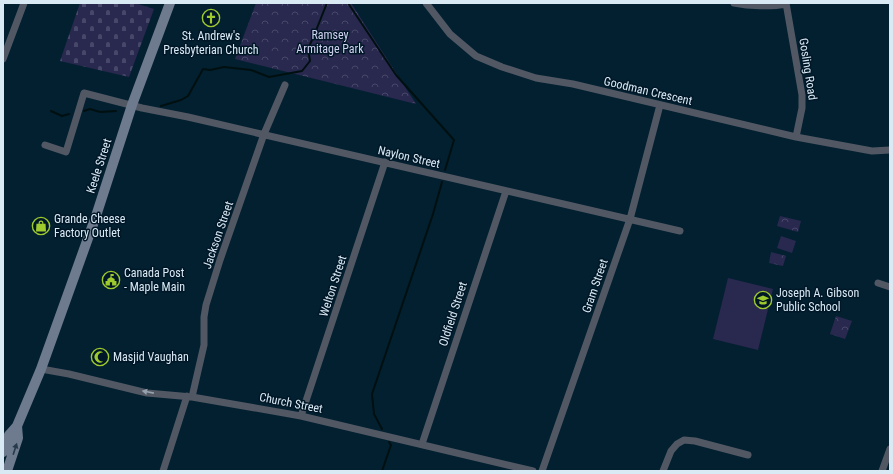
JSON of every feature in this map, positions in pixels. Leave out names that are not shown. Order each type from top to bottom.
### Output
[{"type":"main road","name":"Keele Street","points":[[3,452],[9,435],[17,426],[41,369],[96,216],[132,105],[170,3]]},
{"type":"main road","name":"Keele Street","points":[[8,471],[18,438],[17,426]]},
{"type":"street","points":[[3,59],[24,3]]},
{"type":"street","name":"Goodman Crescent","points":[[426,3],[450,34],[476,56],[502,67],[536,78],[573,84],[796,137],[872,151],[890,150]]},
{"type":"street","points":[[734,3],[745,5],[776,6],[786,4]]},
{"type":"street","name":"Gosling Road","points":[[786,4],[802,95],[802,108],[796,137]]},
{"type":"street","name":"Jackson Street","points":[[163,471],[190,397],[204,345],[204,317],[206,305],[222,253],[264,134],[285,85]]},
{"type":"street","name":"Naylon Street","points":[[45,146],[66,152],[84,93],[506,191],[630,218],[680,231]]},
{"type":"street","name":"Gram Street","points":[[542,471],[630,218],[660,105]]},
{"type":"street","name":"Welton Street","points":[[301,416],[385,162]]},
{"type":"street","name":"Oldfield Street","points":[[422,444],[506,191]]},
{"type":"street","points":[[878,283],[890,287]]},
{"type":"street","name":"Church Street","points":[[41,369],[69,374],[147,393],[190,397],[301,416],[534,471]]},
{"type":"street","points":[[663,471],[671,451],[677,444],[684,440],[748,455]]},
{"type":"street","points":[[882,471],[890,449]]},
{"type":"green space","points":[[80,3],[135,3],[154,9],[129,77],[60,61]]},
{"type":"green space","name":"Ramsey Armitage Park","points":[[256,3],[351,3],[416,104],[235,59]]},
{"type":"green space","points":[[780,216],[801,221],[798,232],[777,226]]},
{"type":"green space","points":[[781,236],[796,241],[792,253],[777,248]]},
{"type":"green space","points":[[771,252],[786,256],[783,266],[769,263]]},
{"type":"green space","points":[[728,278],[773,289],[758,350],[713,339]]},
{"type":"green space","points":[[836,316],[852,321],[845,339],[830,334]]},
{"type":"waterway","points":[[315,33],[327,3]]},
{"type":"waterway","points":[[348,3],[396,75],[454,140],[445,170]]},
{"type":"waterway","points":[[161,106],[181,100],[188,96],[203,69],[210,70],[224,67],[251,70],[269,77],[302,71],[310,61],[308,49],[312,40]]},
{"type":"waterway","points":[[84,111],[90,109],[100,112],[116,111]]},
{"type":"waterway","points":[[51,111],[62,116],[69,114]]},
{"type":"waterway","points":[[382,429],[374,414],[372,394],[433,214],[442,182]]},
{"type":"waterway","points":[[382,471],[391,445],[389,442]]},
{"type":"place","name":"St. Andrew's Presbyterian Church","points":[[211,18]]},
{"type":"place","name":"Grande Cheese Factory Outlet","points":[[41,226]]},
{"type":"place","name":"Canada Post - Maple Main","points":[[111,280]]},
{"type":"place","name":"Joseph A. Gibson Public School","points":[[763,300]]},
{"type":"place","name":"Masjid Vaughan","points":[[100,357]]}]
